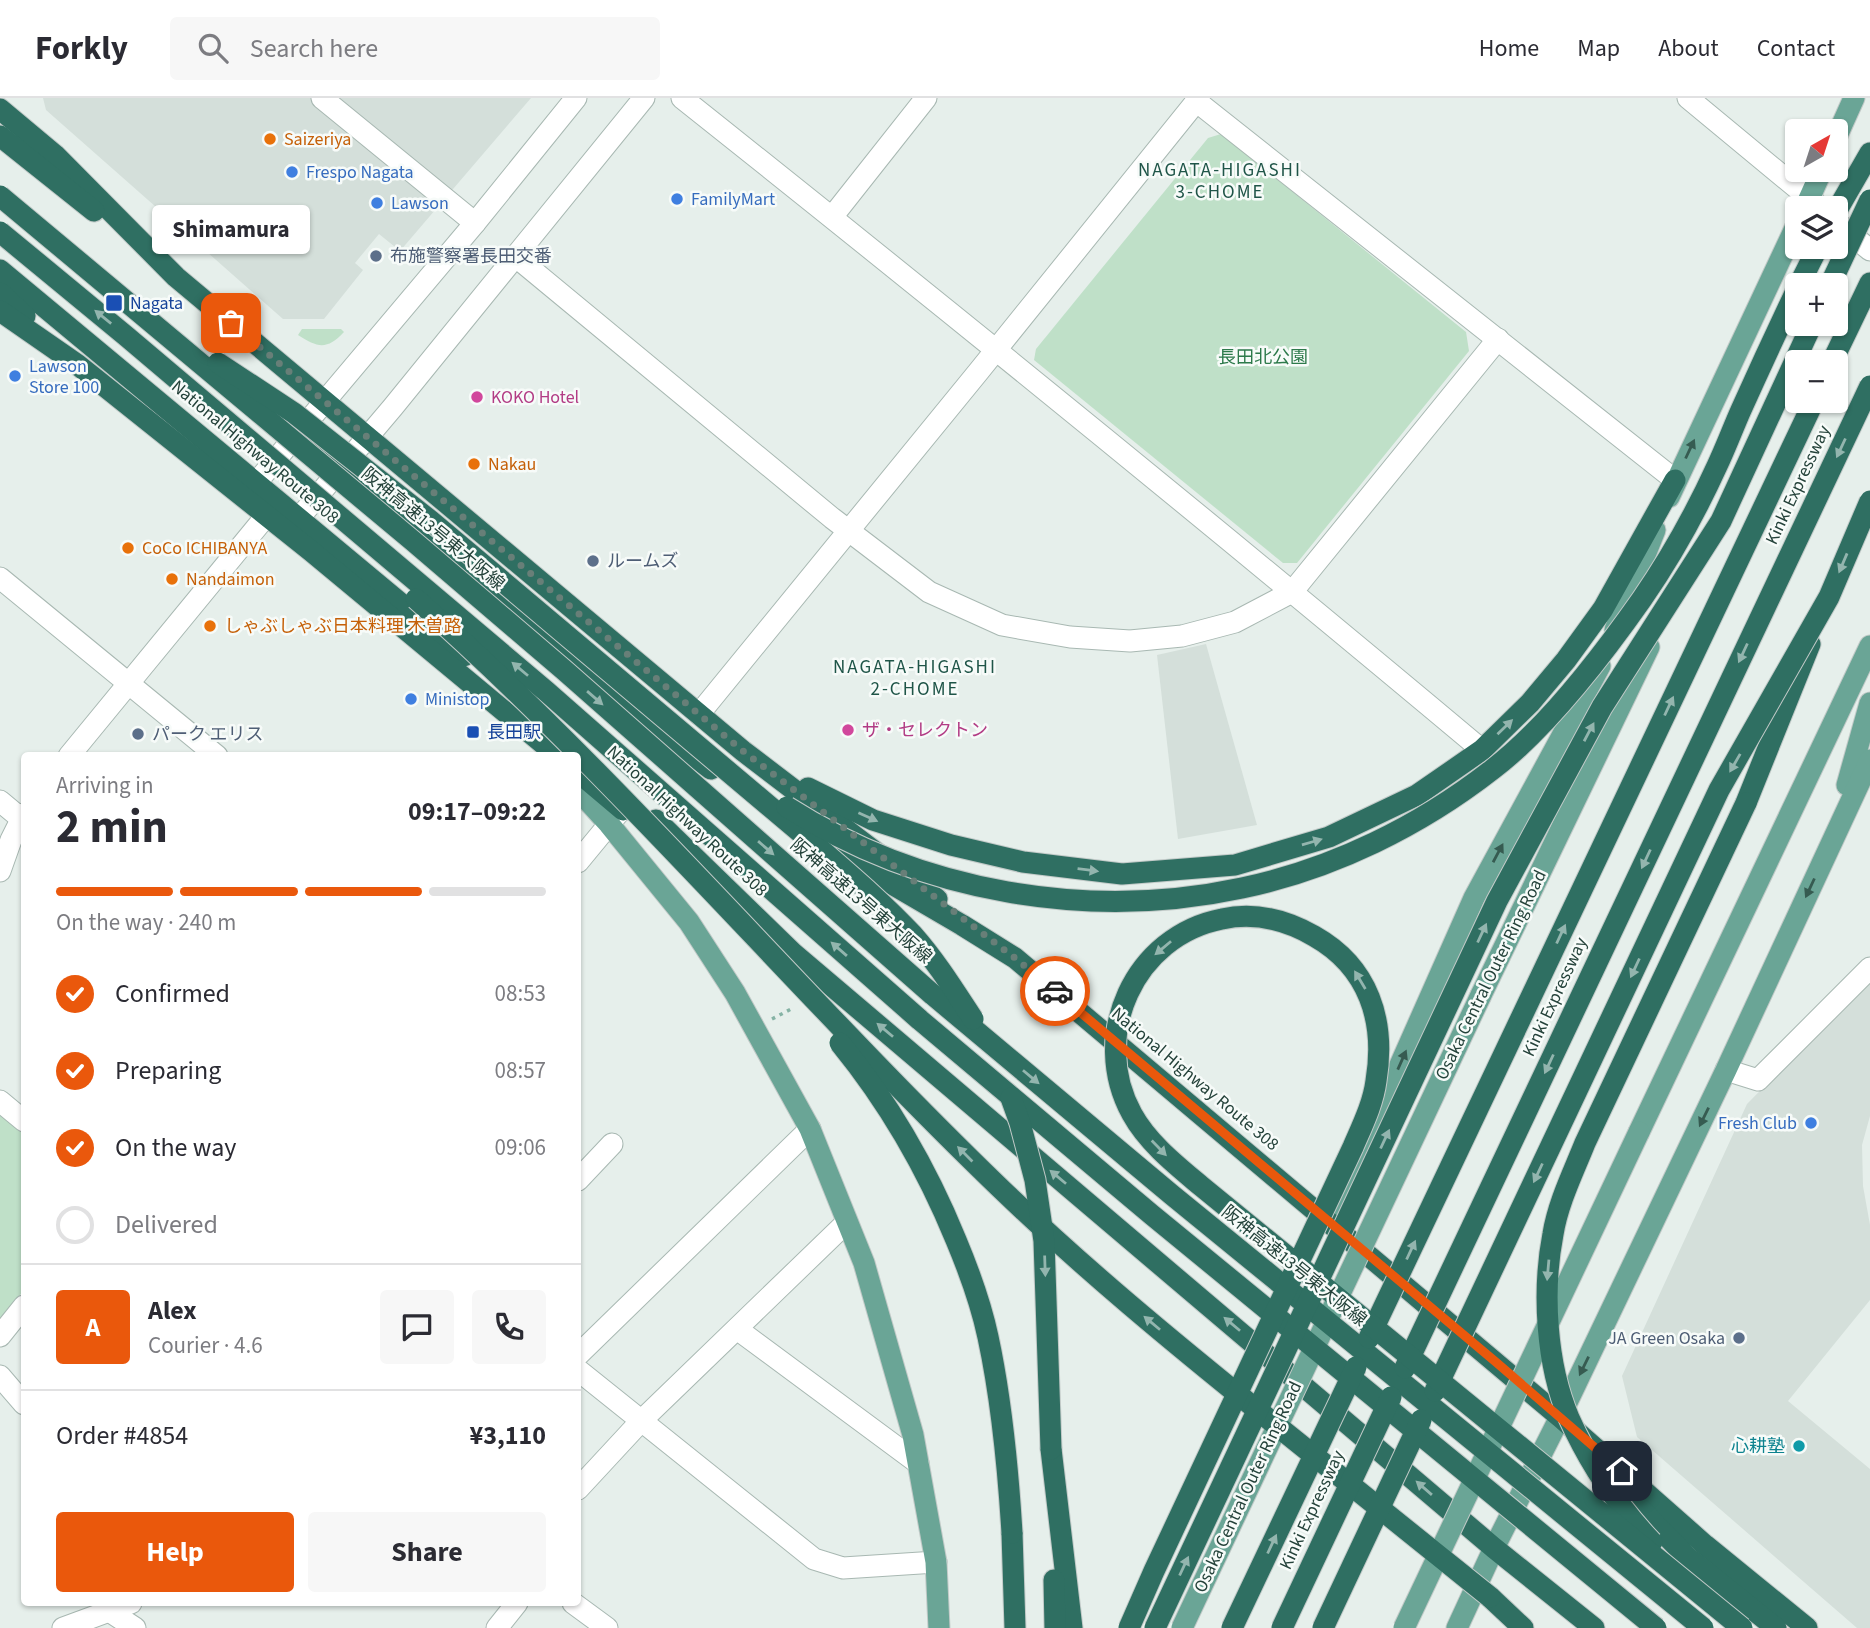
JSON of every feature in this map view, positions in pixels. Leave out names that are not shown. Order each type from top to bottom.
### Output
[{"type":"highway","points":[[0,110],[55,155],[176,277]]},
{"type":"highway","points":[[0,136],[176,277],[743,751],[1015,958]]},
{"type":"highway","points":[[1845,196],[1870,153]]},
{"type":"highway","name":"National Highway Route 308","points":[[0,187],[675,742],[799,830],[1015,958],[1560,1417],[1705,1545],[1807,1628]]},
{"type":"highway","name":"阪神高速13号東大阪線","points":[[0,195],[564,670],[933,995],[1224,1238],[1703,1628]]},
{"type":"highway","points":[[1836,273],[1870,200]]},
{"type":"highway","points":[[0,232],[546,691],[920,1020],[1152,1215],[1656,1628]]},
{"type":"highway","name":"National Highway Route 308","points":[[0,270],[579,752]]},
{"type":"highway","points":[[1838,350],[1870,283]]},
{"type":"highway","points":[[0,293],[78,365],[553,752]]},
{"type":"highway","points":[[0,311],[78,365]]},
{"type":"highway","points":[[702,749],[810,821],[863,849],[918,870],[976,886],[1035,896],[1089,901],[1194,897],[1244,888],[1351,853],[1403,828],[1496,768],[1535,731],[1585,675],[1642,598],[1685,530],[1717,467],[1785,315]]},
{"type":"highway","points":[[146,316],[294,413],[431,521],[864,887],[913,936],[945,975],[974,1020],[1001,1072],[1020,1123],[1035,1180],[1044,1241],[1055,1628]]},
{"type":"highway","points":[[126,336],[188,396],[456,634],[575,752]]},
{"type":"highway","points":[[1155,1628],[1497,901],[1602,707],[1721,521],[1806,336]]},
{"type":"highway","name":"Kinki Expressway","points":[[1282,1628],[1870,386]]},
{"type":"highway","name":"Kinki Expressway","points":[[1232,1628],[1808,413]]},
{"type":"highway","points":[[743,751],[807,788],[873,820],[951,845],[1023,862],[1122,874],[1235,865],[1329,837],[1417,795],[1482,750],[1530,703],[1603,609],[1675,480]]},
{"type":"highway","points":[[1742,1628],[1678,1569],[1642,1531],[1612,1493],[1588,1456],[1569,1417],[1558,1382],[1547,1307],[1547,1269],[1553,1231],[1580,1156],[1746,803],[1870,500]]},
{"type":"highway","points":[[1323,1628],[1719,790],[1829,597]]},
{"type":"highway","name":"National Highway Route 308","points":[[581,753],[632,796],[793,953],[1494,1548],[1594,1628]]},
{"type":"highway","points":[[581,758],[912,1101],[1065,1249],[1216,1376],[1490,1597],[1523,1628]]},
{"type":"highway","points":[[581,776],[615,817],[793,953]]},
{"type":"highway","points":[[694,873],[734,923],[810,1006],[880,1095],[913,1148],[943,1208],[988,1334],[1000,1398],[1008,1466],[1015,1628]]},
{"type":"highway","points":[[1128,1628],[1259,1346],[1295,1271],[1300,1259],[1348,1159],[1368,1113],[1376,1083],[1379,1054],[1377,1024],[1370,998],[1359,976],[1327,943],[1302,929],[1275,920],[1247,916],[1197,926],[1176,937],[1157,953],[1127,994],[1118,1017],[1115,1063],[1122,1090],[1137,1122],[1168,1158],[1201,1186],[1288,1257],[1299,1266],[1320,1283],[1418,1363],[1493,1425],[1526,1451],[1742,1628]]},
{"type":"highway","points":[[1560,1417],[1629,1497],[1686,1556],[1776,1628]]},
{"type":"highway","points":[[1051,1449],[1072,1628]]},
{"type":"main road","points":[[1845,119],[1854,98]]},
{"type":"main road","points":[[1848,218],[1870,186]]},
{"type":"main road","points":[[1242,1384],[1259,1347],[1345,1189],[1474,898],[1601,665],[1675,480],[1785,249]]},
{"type":"main road","name":"Osaka Central Outer Ring Road","points":[[1182,1628],[1481,995],[1799,336]]},
{"type":"main road","points":[[1404,1628],[1870,646]]},
{"type":"main road","points":[[439,657],[541,752]]},
{"type":"main road","points":[[1829,847],[1870,703]]},
{"type":"main road","points":[[1457,1628],[1726,1070],[1870,760]]},
{"type":"main road","points":[[581,792],[615,817],[690,922],[735,993],[810,1129],[864,1263],[913,1435],[936,1562],[939,1628]]},
{"type":"street","points":[[0,110],[10,98]]},
{"type":"street","points":[[322,98],[475,223]]},
{"type":"street","points":[[266,516],[256,483],[475,223],[576,98]]},
{"type":"street","points":[[266,516],[299,518],[644,98]]},
{"type":"street","points":[[682,98],[832,217],[1482,750]]},
{"type":"street","points":[[832,217],[926,98]]},
{"type":"street","points":[[1688,98],[1802,196]]},
{"type":"street","points":[[699,714],[1198,99],[1675,480]]},
{"type":"street","points":[[1848,232],[1870,250]]},
{"type":"street","points":[[515,256],[849,531],[929,592],[1002,625],[1070,638],[1130,641],[1182,636],[1235,622],[1292,592],[1498,339]]},
{"type":"street","points":[[72,752],[266,516]]},
{"type":"street","points":[[0,578],[212,752]]},
{"type":"street","points":[[0,801],[21,816]]},
{"type":"street","points":[[581,858],[615,817]]},
{"type":"street","points":[[0,871],[11,840],[21,823]]},
{"type":"street","points":[[1726,1070],[1758,1080],[1870,968]]},
{"type":"street","points":[[0,1101],[21,1118]]},
{"type":"street","points":[[581,1352],[810,1129]]},
{"type":"street","points":[[581,1177],[612,1144]]},
{"type":"street","points":[[581,1486],[641,1421],[847,1222]]},
{"type":"street","points":[[0,1336],[21,1310]]},
{"type":"street","points":[[737,1329],[918,1463]]},
{"type":"street","points":[[581,1372],[814,1559],[843,1568],[936,1562]]},
{"type":"street","points":[[0,1376],[21,1400]]},
{"type":"street","points":[[498,1628],[515,1606]]},
{"type":"street","points":[[577,1606],[607,1628]]},
{"type":"street","points":[[63,1628],[109,1607],[135,1628]]},
{"type":"shaded area","name":"Frespo Nagata","points":[[43,98],[531,98],[400,251],[379,234],[355,263],[363,270],[324,319],[283,319],[46,110]]},
{"type":"shaded area","points":[[1206,644],[1257,825],[1178,839],[1157,655]]},
{"type":"shaded area","name":"JA Green Osaka","points":[[1870,979],[1870,1116],[1862,1145],[1863,1186],[1870,1225],[1870,1300],[1788,1401],[1870,1469],[1870,1628],[1857,1628],[1637,1437],[1622,1376],[1747,1104]]},
{"type":"green space","name":"長田北公園","points":[[1221,134],[1466,332],[1469,351],[1297,563],[1283,563],[1034,360],[1036,349],[1208,138]]},
{"type":"green space","points":[[302,329],[341,329],[344,332],[332,342],[317,345],[298,335]]},
{"type":"green space","points":[[0,1110],[21,1127],[21,1294],[0,1320]]},
{"type":"way so far","points":[[231,323],[743,751],[1055,991]]},
{"type":"place","name":"Saizeriya","points":[[270,139]]},
{"type":"place","name":"Frespo Nagata","points":[[292,172]]},
{"type":"place","name":"FamilyMart","points":[[677,199]]},
{"type":"place","name":"Lawson","points":[[377,203]]},
{"type":"place","name":"布施警察署長田交番","points":[[376,256]]},
{"type":"place","name":"Nagata","points":[[114,303]]},
{"type":"place","name":"Shimamura","points":[[231,323]]},
{"type":"place","name":"Lawson Store 100","points":[[15,376]]},
{"type":"place","name":"KOKO Hotel","points":[[477,397]]},
{"type":"place","name":"Nakau","points":[[474,464]]},
{"type":"place","name":"CoCo ICHIBANYA","points":[[128,548]]},
{"type":"place","name":"ルームズ","points":[[593,561]]},
{"type":"place","name":"Nandaimon","points":[[172,579]]},
{"type":"place","name":"しゃぶしゃぶ日本料理 木曽路","points":[[210,626]]},
{"type":"place","name":"Ministop","points":[[411,699]]},
{"type":"place","name":"ザ・セレクトン","points":[[848,730]]},
{"type":"place","name":"長田駅","points":[[473,732]]},
{"type":"place","name":"パーク エリス","points":[[138,734]]},
{"type":"place","name":"Fresh Club","points":[[1811,1123]]},
{"type":"place","name":"JA Green Osaka","points":[[1739,1338]]},
{"type":"place","name":"心耕塾","points":[[1799,1446]]},
{"type":"district","name":"NAGATA-HIGASHI 3-CHOME","points":[[1220,181]]},
{"type":"district","name":"NAGATA-HIGASHI 2-CHOME","points":[[915,678]]},
{"type":"route","points":[[1055,991],[1622,1471]]}]
